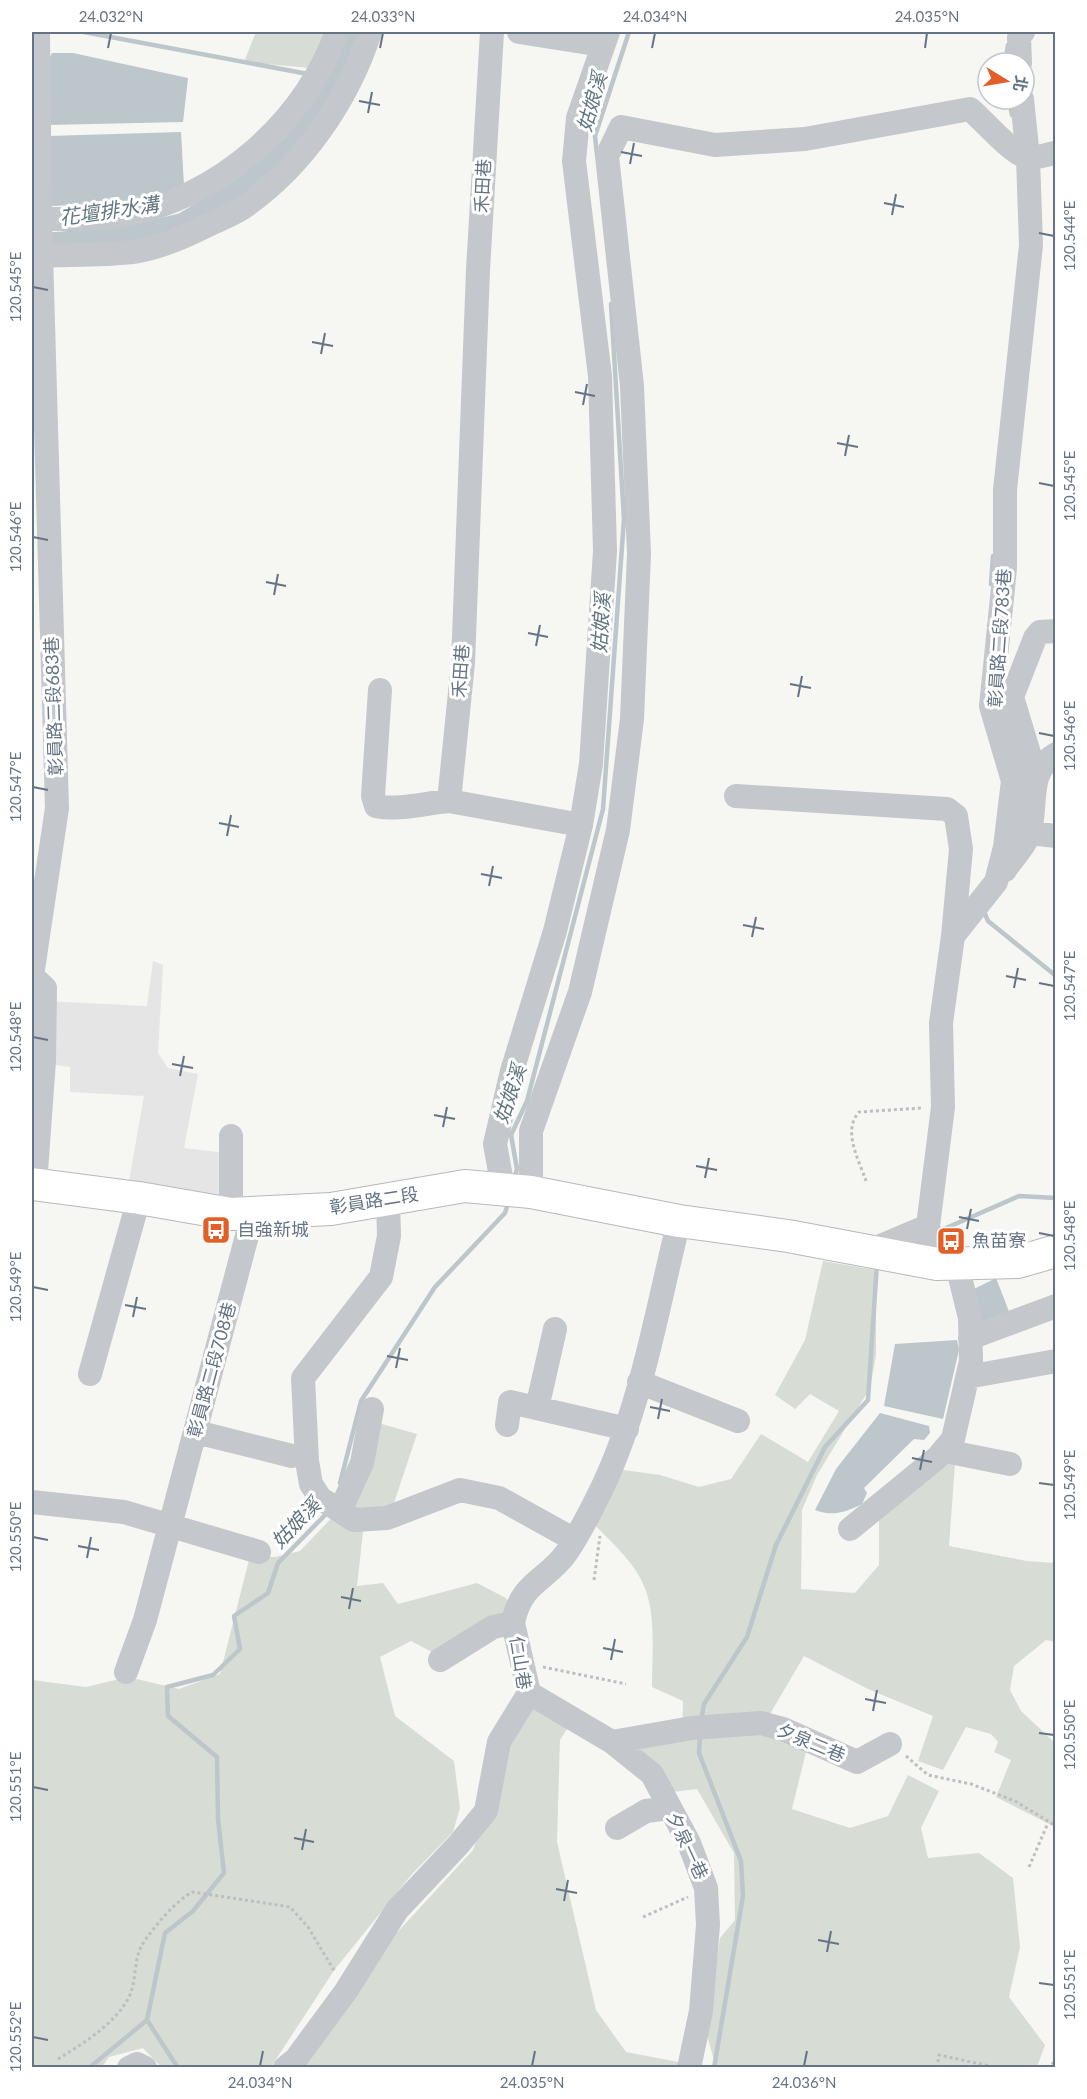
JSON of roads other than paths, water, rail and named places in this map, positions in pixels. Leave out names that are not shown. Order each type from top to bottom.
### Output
[{"type":"main road","name":"彰員路二段","points":[[33,1185],[242,1213],[331,1209],[465,1186],[517,1190],[680,1221],[886,1253],[947,1265],[1018,1262],[1056,1251]]},
{"type":"street","points":[[36,219],[120,216],[169,204],[213,182],[274,133],[301,102],[328,58],[337,32]]},
{"type":"street","points":[[38,33],[36,255],[133,252],[178,240],[241,209],[298,157],[333,112],[359,67],[370,32]]},
{"type":"street","name":"禾田巷","points":[[448,801],[463,663],[478,270],[492,32]]},
{"type":"street","points":[[517,1190],[495,1144],[512,1071],[555,930],[581,825],[591,764],[605,551],[600,376],[574,161],[578,118],[598,37],[519,32]]},
{"type":"street","points":[[1020,51],[1019,38],[1023,32]]},
{"type":"street","points":[[517,1190],[531,1131],[580,992],[618,830],[632,719],[639,554],[632,386],[607,156],[621,127],[715,145],[805,139],[969,109],[998,134],[1012,151],[1028,158],[1056,153]]},
{"type":"street","name":"彰員路二段783巷","points":[[953,936],[996,882],[1005,847],[1013,781],[991,706],[1005,568],[1005,490],[1032,245],[1023,111]]},
{"type":"street","name":"彰員路二段683巷","points":[[33,1185],[36,1093],[45,988],[32,976],[57,808],[36,255]]},
{"type":"street","points":[[605,551],[639,554]]},
{"type":"street","points":[[996,882],[1030,833],[1036,776],[1012,697],[1035,638],[1040,632],[1056,631]]},
{"type":"street","points":[[380,690],[373,796],[376,806],[390,809],[448,801],[581,825]]},
{"type":"street","points":[[1036,776],[1049,758],[1056,754]]},
{"type":"street","points":[[736,796],[947,809],[956,816],[962,849],[941,1023],[943,1107],[928,1226],[970,1318],[971,1361],[953,1439],[945,1450],[850,1529]]},
{"type":"street","points":[[1030,833],[1056,836]]},
{"type":"street","name":"彰員路二段708巷","points":[[126,1672],[145,1620],[196,1432],[242,1213],[231,1136]]},
{"type":"street","points":[[90,1374],[140,1198]]},
{"type":"street","points":[[388,1199],[389,1236],[381,1277],[303,1378],[299,1458],[311,1484],[320,1498],[354,1520],[387,1518],[460,1490],[499,1498],[573,1539]]},
{"type":"street","name":"仁山巷","points":[[285,2067],[296,2059],[346,1991],[397,1910],[459,1844],[486,1810],[499,1742],[529,1693],[513,1623],[525,1591],[567,1553],[587,1517],[627,1429],[680,1221]]},
{"type":"street","points":[[886,1253],[928,1226]]},
{"type":"street","points":[[970,1338],[1056,1306]]},
{"type":"street","points":[[537,1408],[555,1329]]},
{"type":"street","points":[[967,1377],[1056,1361]]},
{"type":"street","points":[[639,1382],[738,1420]]},
{"type":"street","points":[[507,1425],[510,1402],[627,1429]]},
{"type":"street","points":[[340,1511],[362,1463],[372,1409]]},
{"type":"street","points":[[196,1432],[299,1458]]},
{"type":"street","points":[[945,1450],[1010,1464]]},
{"type":"street","points":[[32,1502],[124,1512],[259,1552]]},
{"type":"street","points":[[440,1660],[493,1627],[513,1623]]},
{"type":"street","name":"夕泉一巷","points":[[529,1693],[612,1742],[652,1774],[689,1843],[706,1888],[708,1924],[701,2012],[689,2067]]},
{"type":"street","name":"夕泉二巷","points":[[612,1742],[702,1727],[760,1723],[783,1730],[857,1762],[890,1744]]},
{"type":"street","points":[[617,1828],[646,1811],[669,1808]]},
{"type":"street","points":[[129,2067],[137,2064],[145,2067]]},
{"type":"waterway","points":[[84,32],[308,74]]},
{"type":"waterway","name":"花壇排水溝","points":[[32,242],[128,234],[182,221],[238,188],[292,142],[337,79],[353,32]]},
{"type":"waterway","name":"姑娘溪","points":[[597,155],[595,136],[629,32]]},
{"type":"waterway","points":[[1007,51],[1008,45]]},
{"type":"waterway","points":[[323,76],[337,79]]},
{"type":"waterway","points":[[1011,111],[1012,115]]},
{"type":"waterway","name":"姑娘溪","points":[[514,1180],[517,1169],[511,1135],[527,1101],[603,809],[624,519],[611,304]]},
{"type":"waterway","points":[[991,584],[993,556]]},
{"type":"waterway","points":[[983,909],[988,921],[1056,976]]},
{"type":"waterway","points":[[937,1232],[1019,1196],[1056,1198]]},
{"type":"waterway","name":"姑娘溪","points":[[340,1483],[361,1401],[435,1287],[505,1213],[509,1200]]},
{"type":"waterway","points":[[701,1721],[704,1704],[747,1637],[776,1545],[825,1447],[868,1400],[877,1263]]},
{"type":"waterway","name":"姑娘溪","points":[[89,2068],[147,2020],[165,1933],[193,1911],[224,1873],[218,1819],[217,1757],[168,1716],[167,1687],[213,1675],[240,1649],[234,1616],[268,1593],[278,1563],[328,1512]]},
{"type":"waterway","points":[[700,1736],[699,1753],[741,1861],[743,1896],[714,2068]]},
{"type":"waterway","points":[[147,2020],[178,2068]]},
{"type":"place","name":"自強新城","points":[[216,1230]]},
{"type":"place","name":"魚苗寮","points":[[951,1241]]}]
